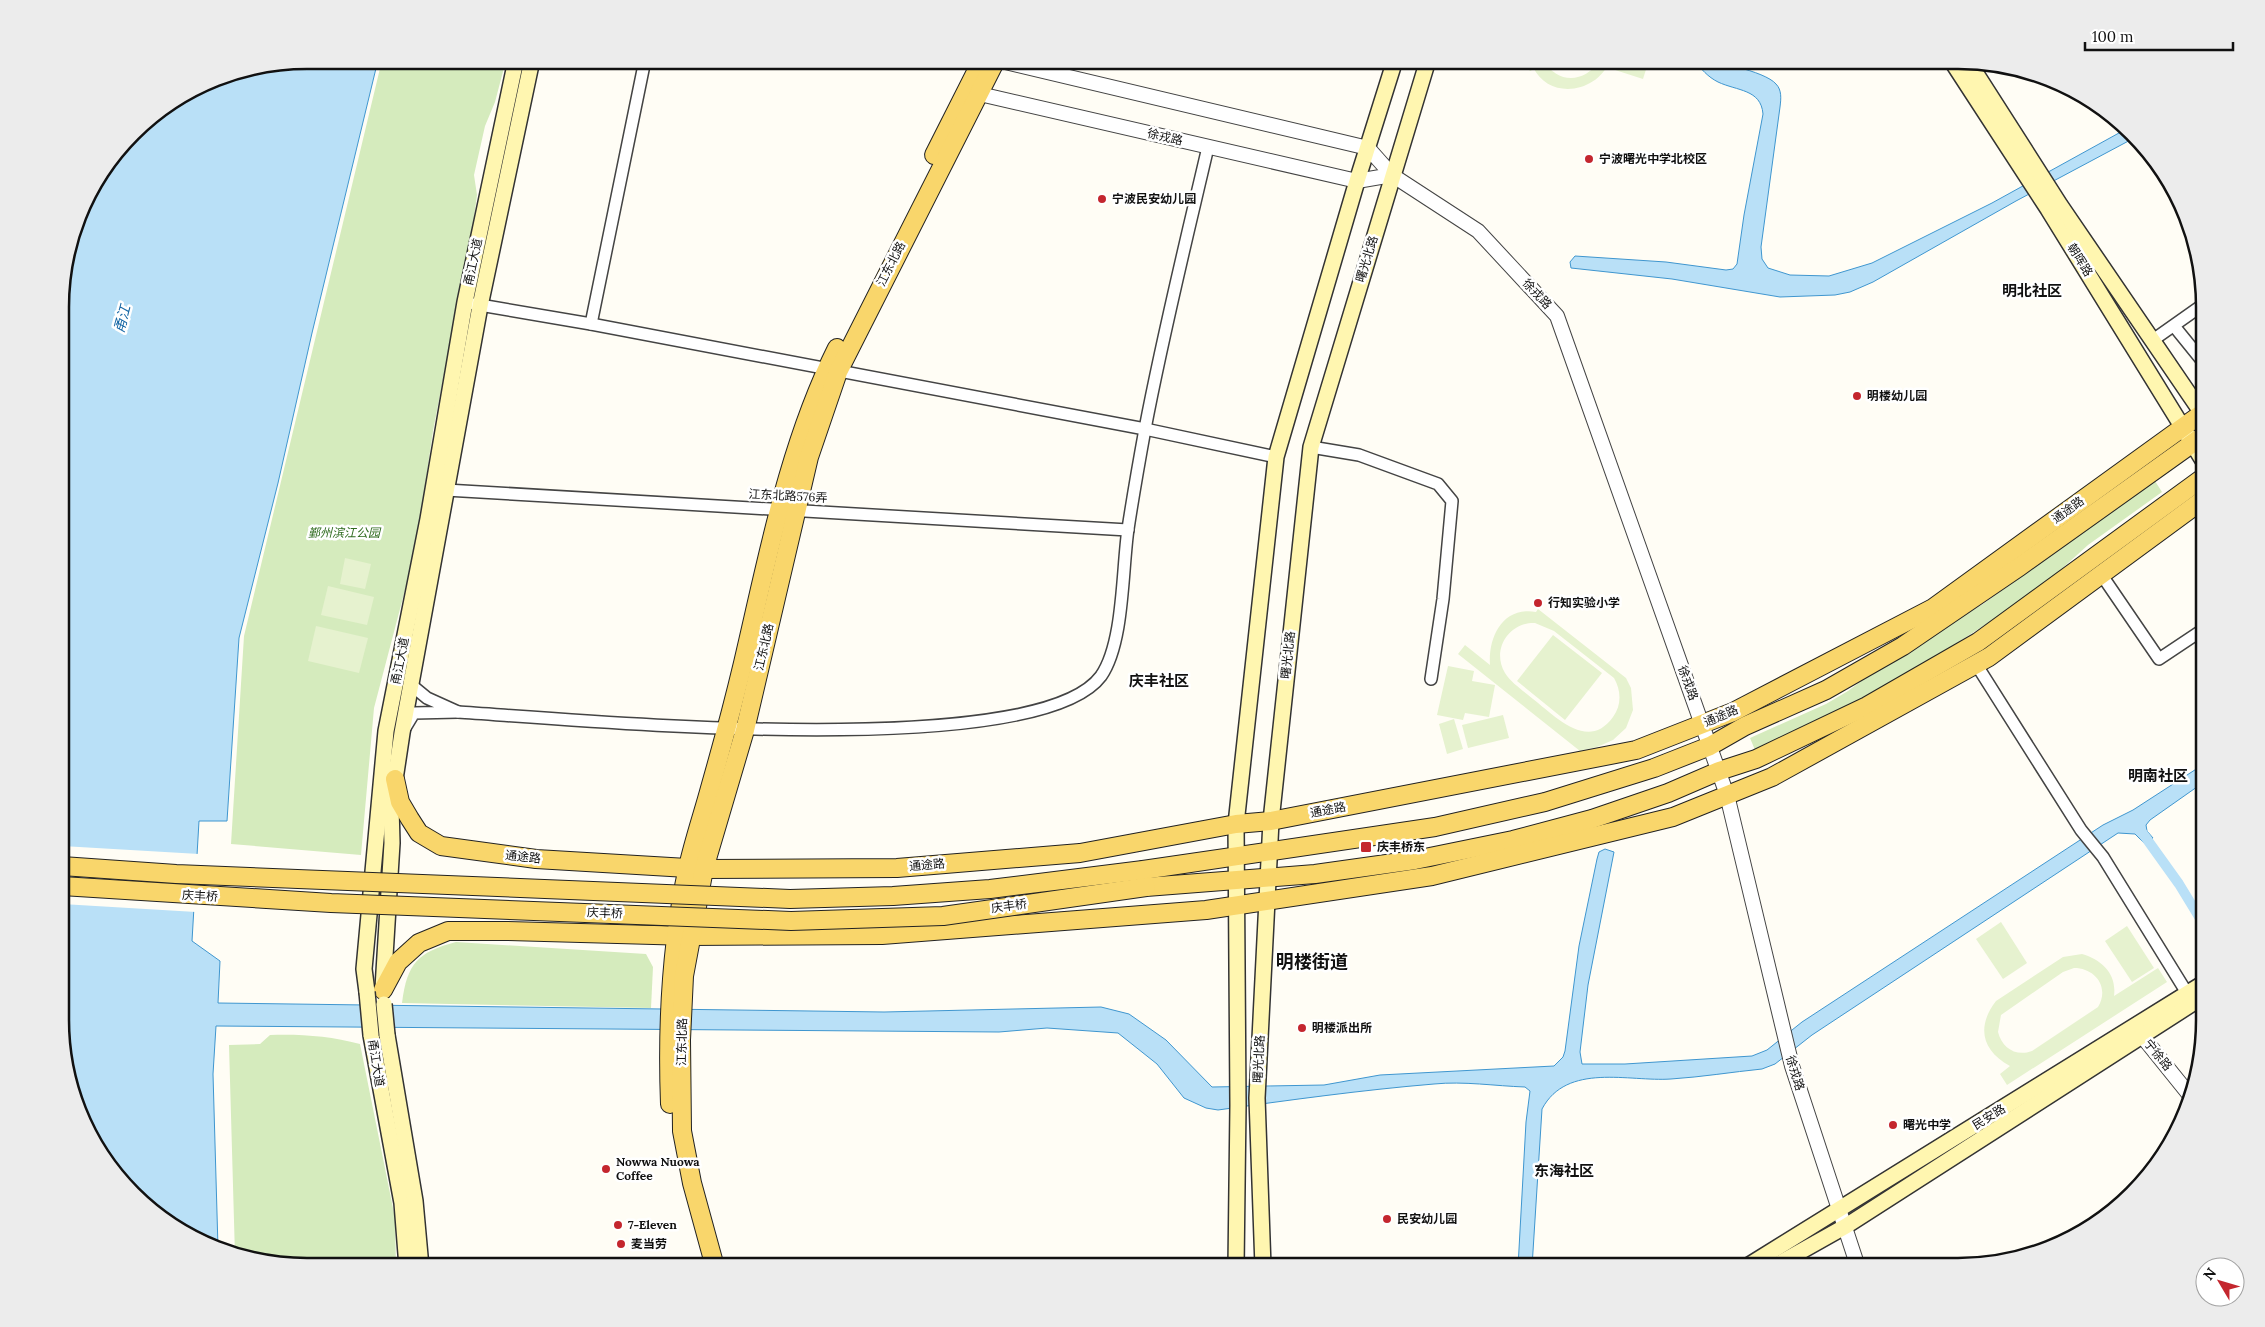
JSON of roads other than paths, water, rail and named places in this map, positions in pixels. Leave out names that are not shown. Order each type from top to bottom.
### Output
[{"type":"main road","name":"甬江大道","points":[[420,1258],[415,1201],[387,1035],[378,995],[364,969],[386,730],[428,519],[465,302],[514,69]]},
{"type":"main road","name":"甬江大道","points":[[406,1258],[402,1203],[371,1035],[378,995],[392,843],[391,806],[410,684],[480,306],[530,69]]},
{"type":"main road","name":"江东北路","points":[[973,93],[980,69]]},
{"type":"main road","name":"江东北路","points":[[700,1258],[671,1134],[674,1038],[683,936],[727,729],[788,510],[809,457],[832,371],[973,93],[990,69]]},
{"type":"main road","name":"曙光北路","points":[[1236,1258],[1238,880],[1236,824],[1276,457],[1357,181],[1392,69]]},
{"type":"main road","name":"曙光北路","points":[[1263,1258],[1257,1098],[1269,851],[1311,447],[1425,69]]},
{"type":"main road","name":"朝晖路","points":[[1958,69],[2020,155],[2054,207],[2183,427],[2196,438]]},
{"type":"main road","name":"朝晖路","points":[[1972,69],[2020,155]]},
{"type":"main road","name":"朝晖路","points":[[2054,207],[2153,340],[2196,402]]},
{"type":"main road","name":"通途路","points":[[395,779],[400,802],[410,820],[419,833],[440,846],[536,859],[696,868],[897,868],[1080,853],[1236,824],[1271,821],[1636,750],[1734,712],[1933,608],[2196,419]]},
{"type":"main road","name":"通途路","points":[[1145,878],[1237,856],[1435,827],[1545,802],[1654,768],[1710,746],[1745,726],[1826,690],[1903,646],[2019,568],[2196,441]]},
{"type":"main road","points":[[1145,878],[1238,880],[1268,878],[1315,874],[1415,860],[1513,840],[1592,819],[1668,793],[1719,771],[1756,759],[1867,706],[1978,642],[2196,484]]},
{"type":"main road","points":[[378,995],[398,962],[419,943],[448,931],[683,936],[882,935],[1206,910],[1432,876],[1673,817],[1772,777],[1976,664],[2196,505]]},
{"type":"main road","name":"江东北路","points":[[696,868],[745,730],[788,510]]},
{"type":"main road","name":"庆丰桥","points":[[69,866],[176,874],[790,899],[893,896],[1145,878]]},
{"type":"main road","name":"庆丰桥","points":[[69,886],[331,903],[791,920],[943,916],[1145,878]]},
{"type":"main road","name":"民安路","points":[[1759,1258],[1840,1210],[2196,988]]},
{"type":"main road","name":"民安路","points":[[1788,1258],[1846,1226],[2196,1001]]},
{"type":"main road","name":"江东北路","points":[[674,1038],[682,1131],[692,1183],[713,1258]]},
{"type":"street","points":[[591,324],[643,69]]},
{"type":"street","points":[[1035,69],[1368,148]]},
{"type":"street","name":"徐戎路","points":[[973,93],[1357,181],[1392,175]]},
{"type":"street","points":[[402,733],[414,713],[458,712],[745,730],[935,727],[1033,713],[1068,701],[1098,679],[1116,640],[1128,530],[1145,429],[1159,356],[1208,147]]},
{"type":"street","name":"徐戎路","points":[[1368,148],[1392,175],[1478,231],[1557,316],[1727,795],[1792,1066],[1856,1258]]},
{"type":"street","points":[[465,302],[591,324],[1145,429],[1276,457]]},
{"type":"street","points":[[2153,340],[2196,310]]},
{"type":"street","points":[[2174,326],[2196,353]]},
{"type":"street","points":[[1311,447],[1359,455],[1438,484],[1452,501],[1443,599],[1432,679]]},
{"type":"street","name":"江东北路576弄","points":[[446,490],[1128,530]]},
{"type":"street","points":[[2101,574],[2159,659],[2196,634]]},
{"type":"street","points":[[1976,664],[2081,830],[2103,857],[2187,993]]},
{"type":"street","points":[[410,684],[427,698],[458,712]]},
{"type":"street","name":"宁徐路","points":[[2142,1036],[2186,1090]]},
{"type":"water","name":"甬江","points":[[291,69],[376,69],[278,483],[239,638],[227,821],[199,821],[192,941],[220,961],[218,1003],[884,1012],[1101,1007],[1129,1014],[1166,1040],[1212,1087],[1324,1085],[1380,1075],[1554,1066],[1563,1057],[1565,1051],[1579,946],[1597,859],[1599,852],[1605,849],[1614,852],[1588,985],[1580,1052],[1582,1064],[1625,1064],[1752,1056],[1767,1050],[1802,1022],[2103,825],[2133,810],[2196,769],[2196,788],[2150,820],[2146,825],[2147,831],[2153,838],[2145,844],[2135,834],[2118,833],[1812,1035],[1775,1064],[1762,1069],[1671,1079],[1618,1077],[1583,1080],[1567,1085],[1553,1094],[1542,1109],[1533,1258],[1518,1258],[1526,1122],[1530,1091],[1525,1087],[1445,1083],[1353,1092],[1218,1110],[1206,1108],[1184,1098],[1157,1064],[1118,1033],[1047,1028],[999,1032],[216,1026],[213,1074],[218,1241],[201,1234],[162,1209],[138,1189],[118,1165],[93,1126],[81,1097],[73,1067],[69,1036],[69,291],[73,260],[81,230],[93,201],[109,174],[138,138],[174,109],[201,93],[230,81],[260,73]]},
{"type":"water","points":[[1702,69],[1743,69],[1770,79],[1779,89],[1781,95],[1780,104],[1761,247],[1762,259],[1768,268],[1790,275],[1829,276],[1872,263],[1992,203],[2120,132],[2129,141],[2016,201],[1873,282],[1850,292],[1835,295],[1780,297],[1672,279],[1571,268],[1570,262],[1575,256],[1666,262],[1726,270],[1733,269],[1737,264],[1763,114],[1758,100],[1753,95],[1714,80]]},
{"type":"waterway","points":[[2141,831],[2179,884],[2196,912]]},
{"type":"place","name":"宁波曙光中学北校区","points":[[1589,159]]},
{"type":"place","name":"宁波民安幼儿园","points":[[1102,199]]},
{"type":"place","name":"明楼幼儿园","points":[[1857,396]]},
{"type":"place","name":"行知实验小学","points":[[1538,603]]},
{"type":"place","name":"庆丰桥东","points":[[1366,847]]},
{"type":"place","name":"明楼派出所","points":[[1302,1028]]},
{"type":"place","name":"曙光中学","points":[[1893,1125]]},
{"type":"place","name":"Nowwa Nuowa Coffee","points":[[606,1169]]},
{"type":"place","name":"民安幼儿园","points":[[1387,1219]]},
{"type":"place","name":"7-Eleven","points":[[618,1225]]},
{"type":"place","name":"麦当劳","points":[[621,1244]]},
{"type":"district","name":"明北社区","points":[[2032,291]]},
{"type":"district","name":"庆丰社区","points":[[1159,681]]},
{"type":"district","name":"明南社区","points":[[2158,776]]},
{"type":"district","name":"明楼街道","points":[[1312,962]]},
{"type":"district","name":"东海社区","points":[[1564,1171]]},
{"type":"park label","name":"鄞州滨江公园","points":[[344,533]]}]
